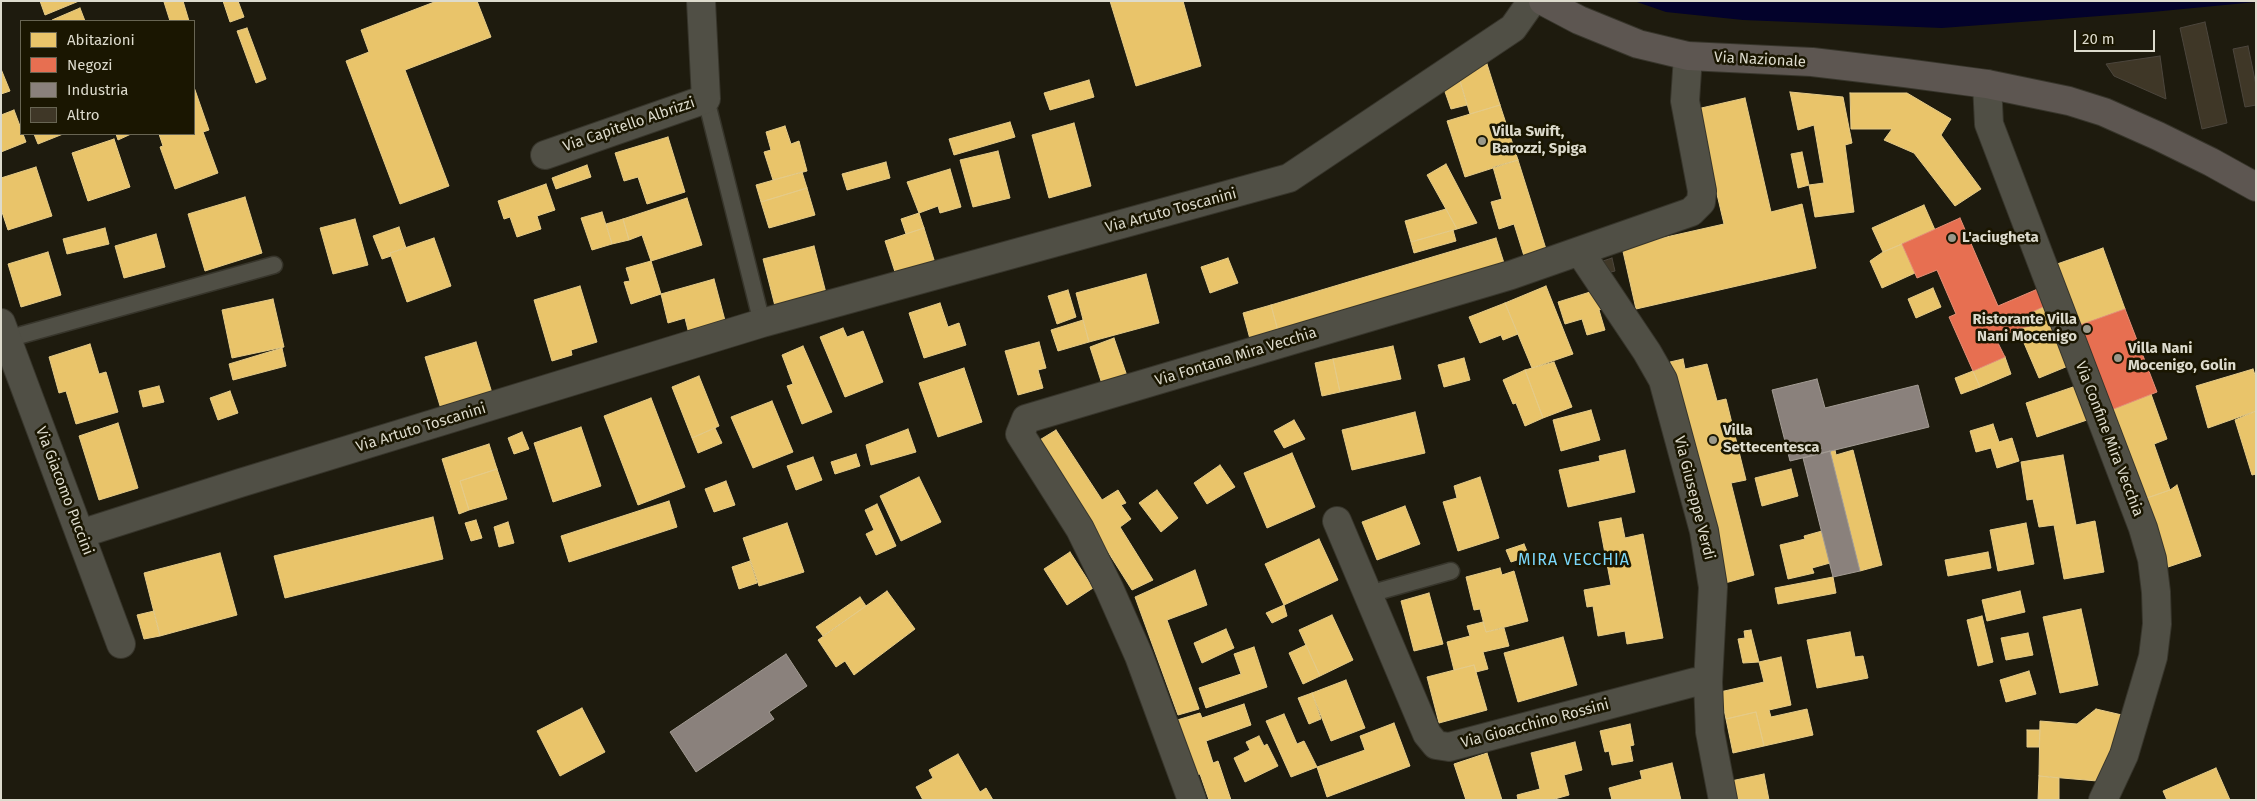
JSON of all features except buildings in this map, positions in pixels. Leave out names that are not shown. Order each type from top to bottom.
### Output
[{"type":"main road","name":"Via Nazionale","points":[[1543,1],[1579,20],[1638,44],[1688,56],[1812,62],[1987,84],[2037,93],[2104,112],[2211,162],[2256,188]]},
{"type":"street","name":"Via Capitello Albrizzi","points":[[544,154],[706,99],[701,1]]},
{"type":"street","name":"Via Artuto Toscanini","points":[[80,534],[762,323],[1289,178],[1513,28],[1532,1]]},
{"type":"street","name":"Via Fontana Mira Vecchia","points":[[1192,800],[1138,656],[1109,588],[1080,529],[1020,434],[1026,419],[1511,276],[1690,212],[1701,202],[1702,191],[1685,101],[1688,56]]},
{"type":"street","name":"Via Confine Mira Vecchia","points":[[1987,84],[1989,124],[2143,528],[2152,559],[2157,624],[2153,657],[2124,755],[2103,800]]},
{"type":"street","name":"Via Giuseppe Verdi","points":[[1580,252],[1647,352],[1663,380],[1704,531],[1714,586],[1708,682],[1710,732],[1723,800]]},
{"type":"street","name":"Via Giacomo Puccini","points":[[4,331],[121,644]]},
{"type":"street","name":"Via Gioacchino Rossini","points":[[1337,521],[1427,734],[1436,745],[1449,747],[1695,682],[1708,682]]},
{"type":"lane","points":[[706,99],[762,323]]},
{"type":"lane","name":"Via Giacomo Puccini","points":[[4,331],[274,265]]},
{"type":"lane","points":[[1369,594],[1451,571]]},
{"type":"water","points":[[1634,1],[2256,2],[1942,28],[1743,20],[1666,12]]},
{"type":"place","name":"Villa Swift, Barozzi, Spiga","points":[[1482,141]]},
{"type":"place","name":"L'aciugheta","points":[[1952,238]]},
{"type":"place","name":"Ristorante Villa Nani Mocenigo","points":[[2087,329]]},
{"type":"place","name":"Villa Nani Mocenigo, Golin","points":[[2118,358]]},
{"type":"place","name":"Villa Settecentesca","points":[[1713,440]]},
{"type":"district","name":"MIRA VECCHIA","points":[[1574,561]]}]
